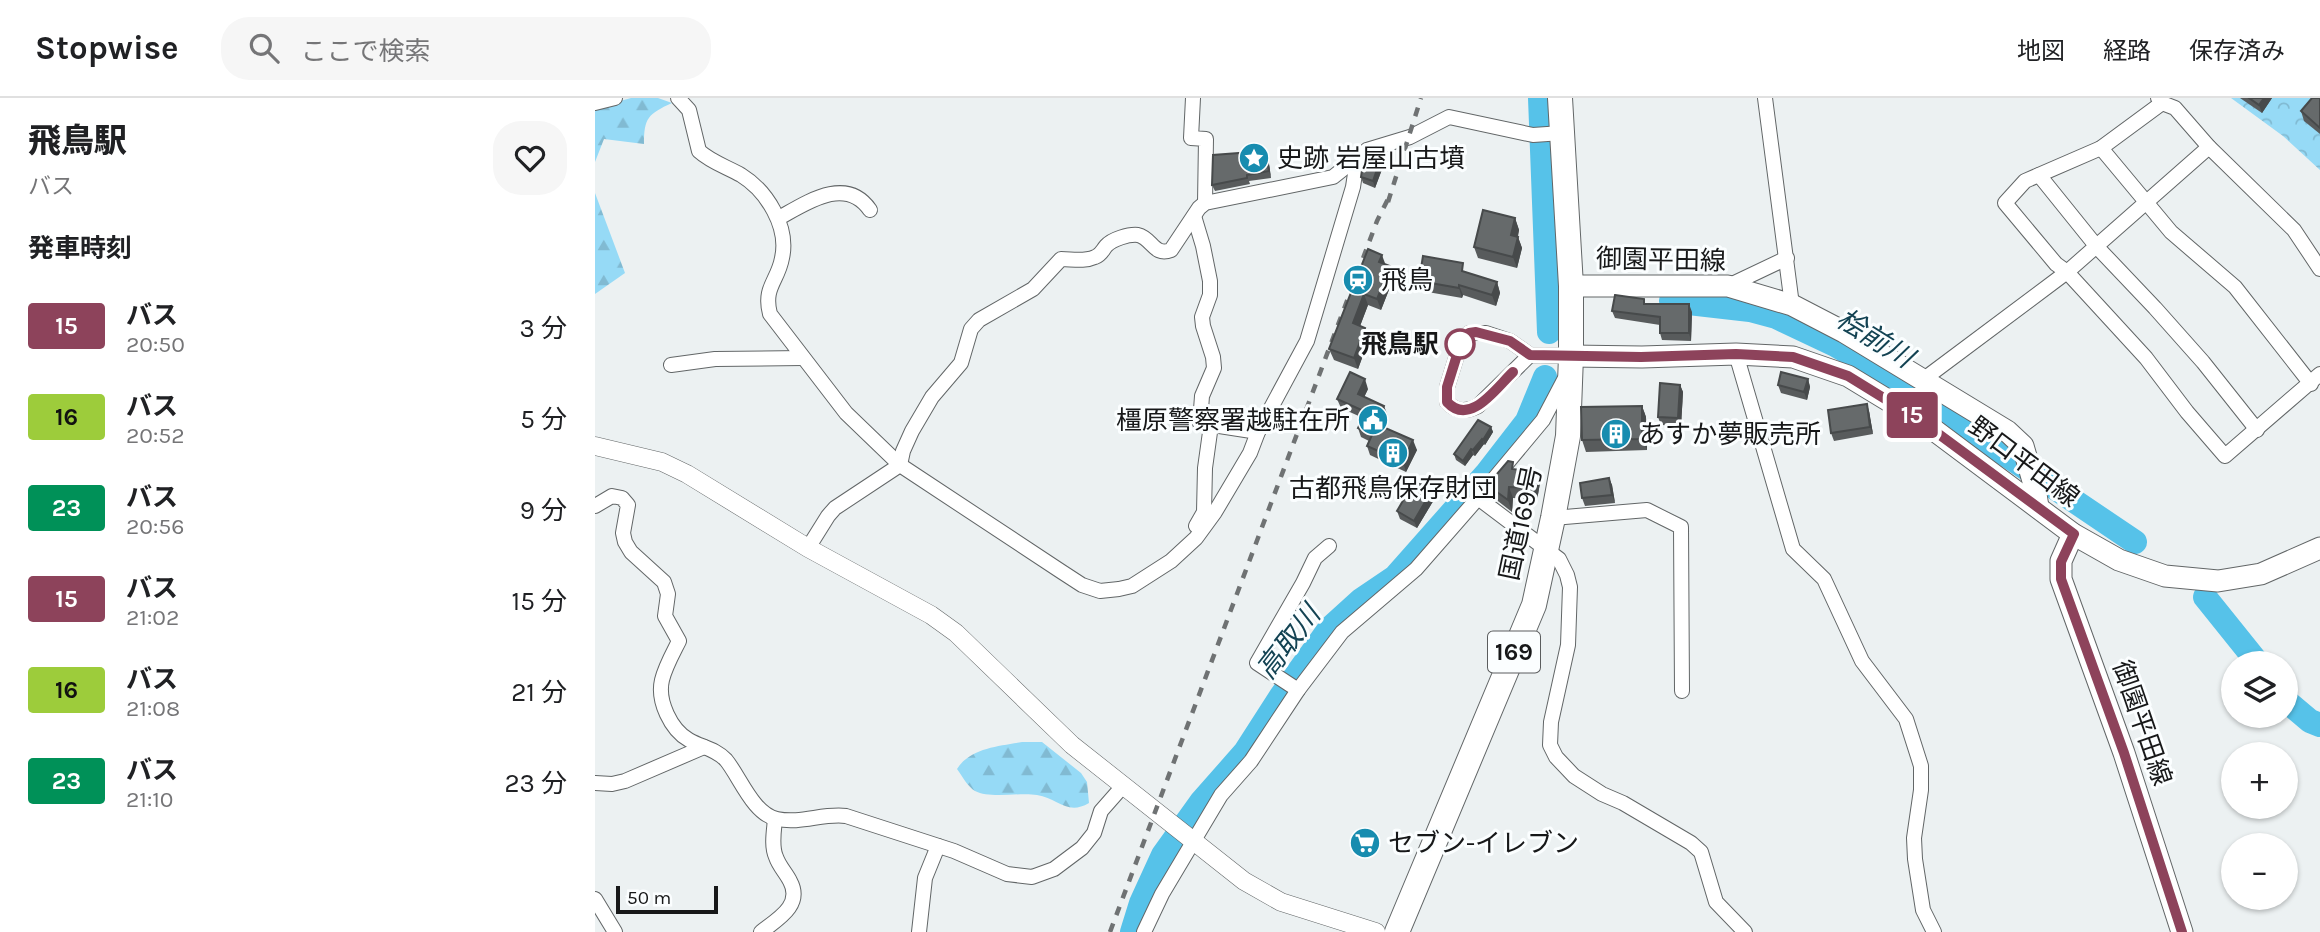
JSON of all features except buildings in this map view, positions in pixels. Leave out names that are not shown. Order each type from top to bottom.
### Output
[{"type":"highway","name":"国道169号","points":[[1397,932],[1534,605],[1553,518],[1568,436],[1571,356],[1571,286],[1560,98]]},
{"type":"main road","name":"御園平田線","points":[[1571,286],[1728,286],[1792,305],[1844,332],[2007,431],[2023,446],[2037,497]]},
{"type":"main road","name":"野口平田線","points":[[1571,356],[1736,354],[1793,357],[1848,376],[2037,497],[2074,534],[2119,560],[2165,576],[2218,582],[2261,574],[2320,548]]},
{"type":"main road","name":"御園平田線","points":[[2074,534],[2061,562],[2061,579],[2124,753],[2182,932]]},
{"type":"street","points":[[595,103],[615,98]]},
{"type":"street","points":[[678,98],[689,110],[699,151],[744,176],[759,190],[779,218],[783,254],[767,303],[776,324],[846,413],[900,465],[1082,585],[1100,591],[1132,586],[1171,561],[1196,538],[1215,512],[1250,453],[1258,432],[1307,341],[1353,187],[1357,160]]},
{"type":"street","points":[[1193,98],[1191,138],[1206,139],[1205,203]]},
{"type":"street","points":[[1765,98],[1792,305]]},
{"type":"street","points":[[2101,148],[2171,233],[2235,287],[2315,379],[2225,456],[2146,358],[2067,272],[2056,264],[2005,203],[2025,181],[2101,148],[2160,100],[2175,108],[2210,148],[2242,176],[2294,230],[2320,269]]},
{"type":"street","points":[[808,548],[835,508],[900,465],[907,442],[932,397],[961,363],[971,329],[979,320],[1033,289],[1061,260],[1093,258],[1112,241],[1132,235],[1145,238],[1159,252],[1171,250],[1205,203],[1326,179],[1339,174],[1367,150],[1410,137],[1449,117],[1533,135],[1562,133]]},
{"type":"street","points":[[1924,379],[2067,272],[2210,148]]},
{"type":"street","points":[[2039,175],[2097,247],[2187,344],[2257,430]]},
{"type":"street","points":[[779,218],[810,199],[832,193],[851,195],[864,202],[870,210]]},
{"type":"street","points":[[1194,216],[1210,281],[1210,295],[1202,317],[1214,368],[1202,396],[1200,423],[1258,432]]},
{"type":"street","points":[[1728,286],[1787,258]]},
{"type":"street","points":[[1144,932],[1186,834],[1251,761],[1292,686],[1342,632],[1416,569],[1478,498],[1543,420],[1563,383],[1571,356],[1530,355],[1510,341],[1486,333],[1469,333],[1462,339],[1447,387],[1447,402],[1459,411],[1469,411],[1478,406],[1530,355]]},
{"type":"street","points":[[1736,354],[1793,549],[1824,579],[1862,661],[1906,719],[1921,766],[1921,790],[1914,838],[1915,859],[1923,911],[1934,932]]},
{"type":"street","points":[[671,365],[715,359],[803,358]]},
{"type":"street","points":[[1196,538],[1193,531],[1204,512],[1205,468],[1211,425]]},
{"type":"street","points":[[595,446],[662,462],[712,488],[808,548],[932,615],[956,633],[1072,745],[1244,881],[1281,902],[1376,932]]},
{"type":"street","points":[[595,506],[612,496],[622,498],[628,505],[625,542],[631,552],[664,582],[668,594],[665,616],[679,641],[661,682],[664,705],[680,734],[723,757],[753,802],[775,819],[805,820],[828,815],[846,816],[938,846],[1020,877],[1043,874],[1054,869],[1089,841],[1101,811],[1123,786]]},
{"type":"street","points":[[1478,498],[1559,559],[1564,566],[1570,587],[1567,645],[1551,722],[1551,745],[1556,757],[1574,776],[1602,794],[1623,803],[1692,843],[1701,852],[1716,902],[1745,932]]},
{"type":"street","points":[[1553,518],[1647,510],[1681,527],[1682,691]]},
{"type":"street","points":[[1292,686],[1257,663],[1315,558],[1329,546]]},
{"type":"street","points":[[595,783],[612,784],[625,780],[704,747]]},
{"type":"street","points":[[761,932],[787,912],[793,903],[791,882],[776,857],[773,846],[775,819]]},
{"type":"street","points":[[919,932],[925,878],[938,846]]},
{"type":"street","points":[[595,899],[615,932]]},
{"type":"green space","points":[[631,98],[658,98],[672,103],[657,110],[649,118],[644,144],[604,139],[595,162],[595,108]]},
{"type":"green space","points":[[2231,98],[2320,98],[2320,170],[2283,136]]},
{"type":"green space","points":[[595,193],[625,273],[595,294]]},
{"type":"green space","points":[[1022,742],[1042,742],[1081,773],[1087,782],[1089,803],[1075,808],[1037,795],[981,793],[970,787],[957,769],[969,756],[977,752]]},
{"type":"waterway","name":"高取川","points":[[1540,98],[1549,332]]},
{"type":"waterway","name":"桧前川","points":[[1671,301],[1750,310],[1776,317],[1835,345],[1895,380],[2135,542]]},
{"type":"waterway","name":"高取川","points":[[1132,932],[1141,903],[1163,855],[1201,802],[1245,752],[1329,629],[1361,600],[1395,577],[1486,474],[1527,421],[1545,377]]},
{"type":"waterway","name":"桧前川","points":[[2205,597],[2248,651]]},
{"type":"waterway","name":"桧前川","points":[[2298,711],[2320,725]]},
{"type":"railway","points":[[1388,202],[1421,98]]},
{"type":"railway","points":[[1110,932],[1377,221],[1391,193]]},
{"type":"bus line","name":"15","points":[[1513,372],[1478,406],[1469,411],[1459,411],[1447,402],[1447,387],[1462,339],[1469,333],[1476,332],[1510,341],[1530,355],[1641,357],[1736,354],[1793,357],[1848,376],[1921,421],[2074,534],[2061,562],[2061,579],[2124,753],[2182,932]]},
{"type":"place","name":"史跡 岩屋山古墳","points":[[1254,158]]},
{"type":"place","name":"飛鳥","points":[[1358,280]]},
{"type":"place","name":"飛鳥駅","points":[[1460,344]]},
{"type":"place","name":"橿原警察署越駐在所","points":[[1373,420]]},
{"type":"place","name":"あすか夢販売所","points":[[1616,434]]},
{"type":"place","name":"古都飛鳥保存財団","points":[[1393,453]]},
{"type":"place","name":"セブン-イレブン","points":[[1365,843]]}]
